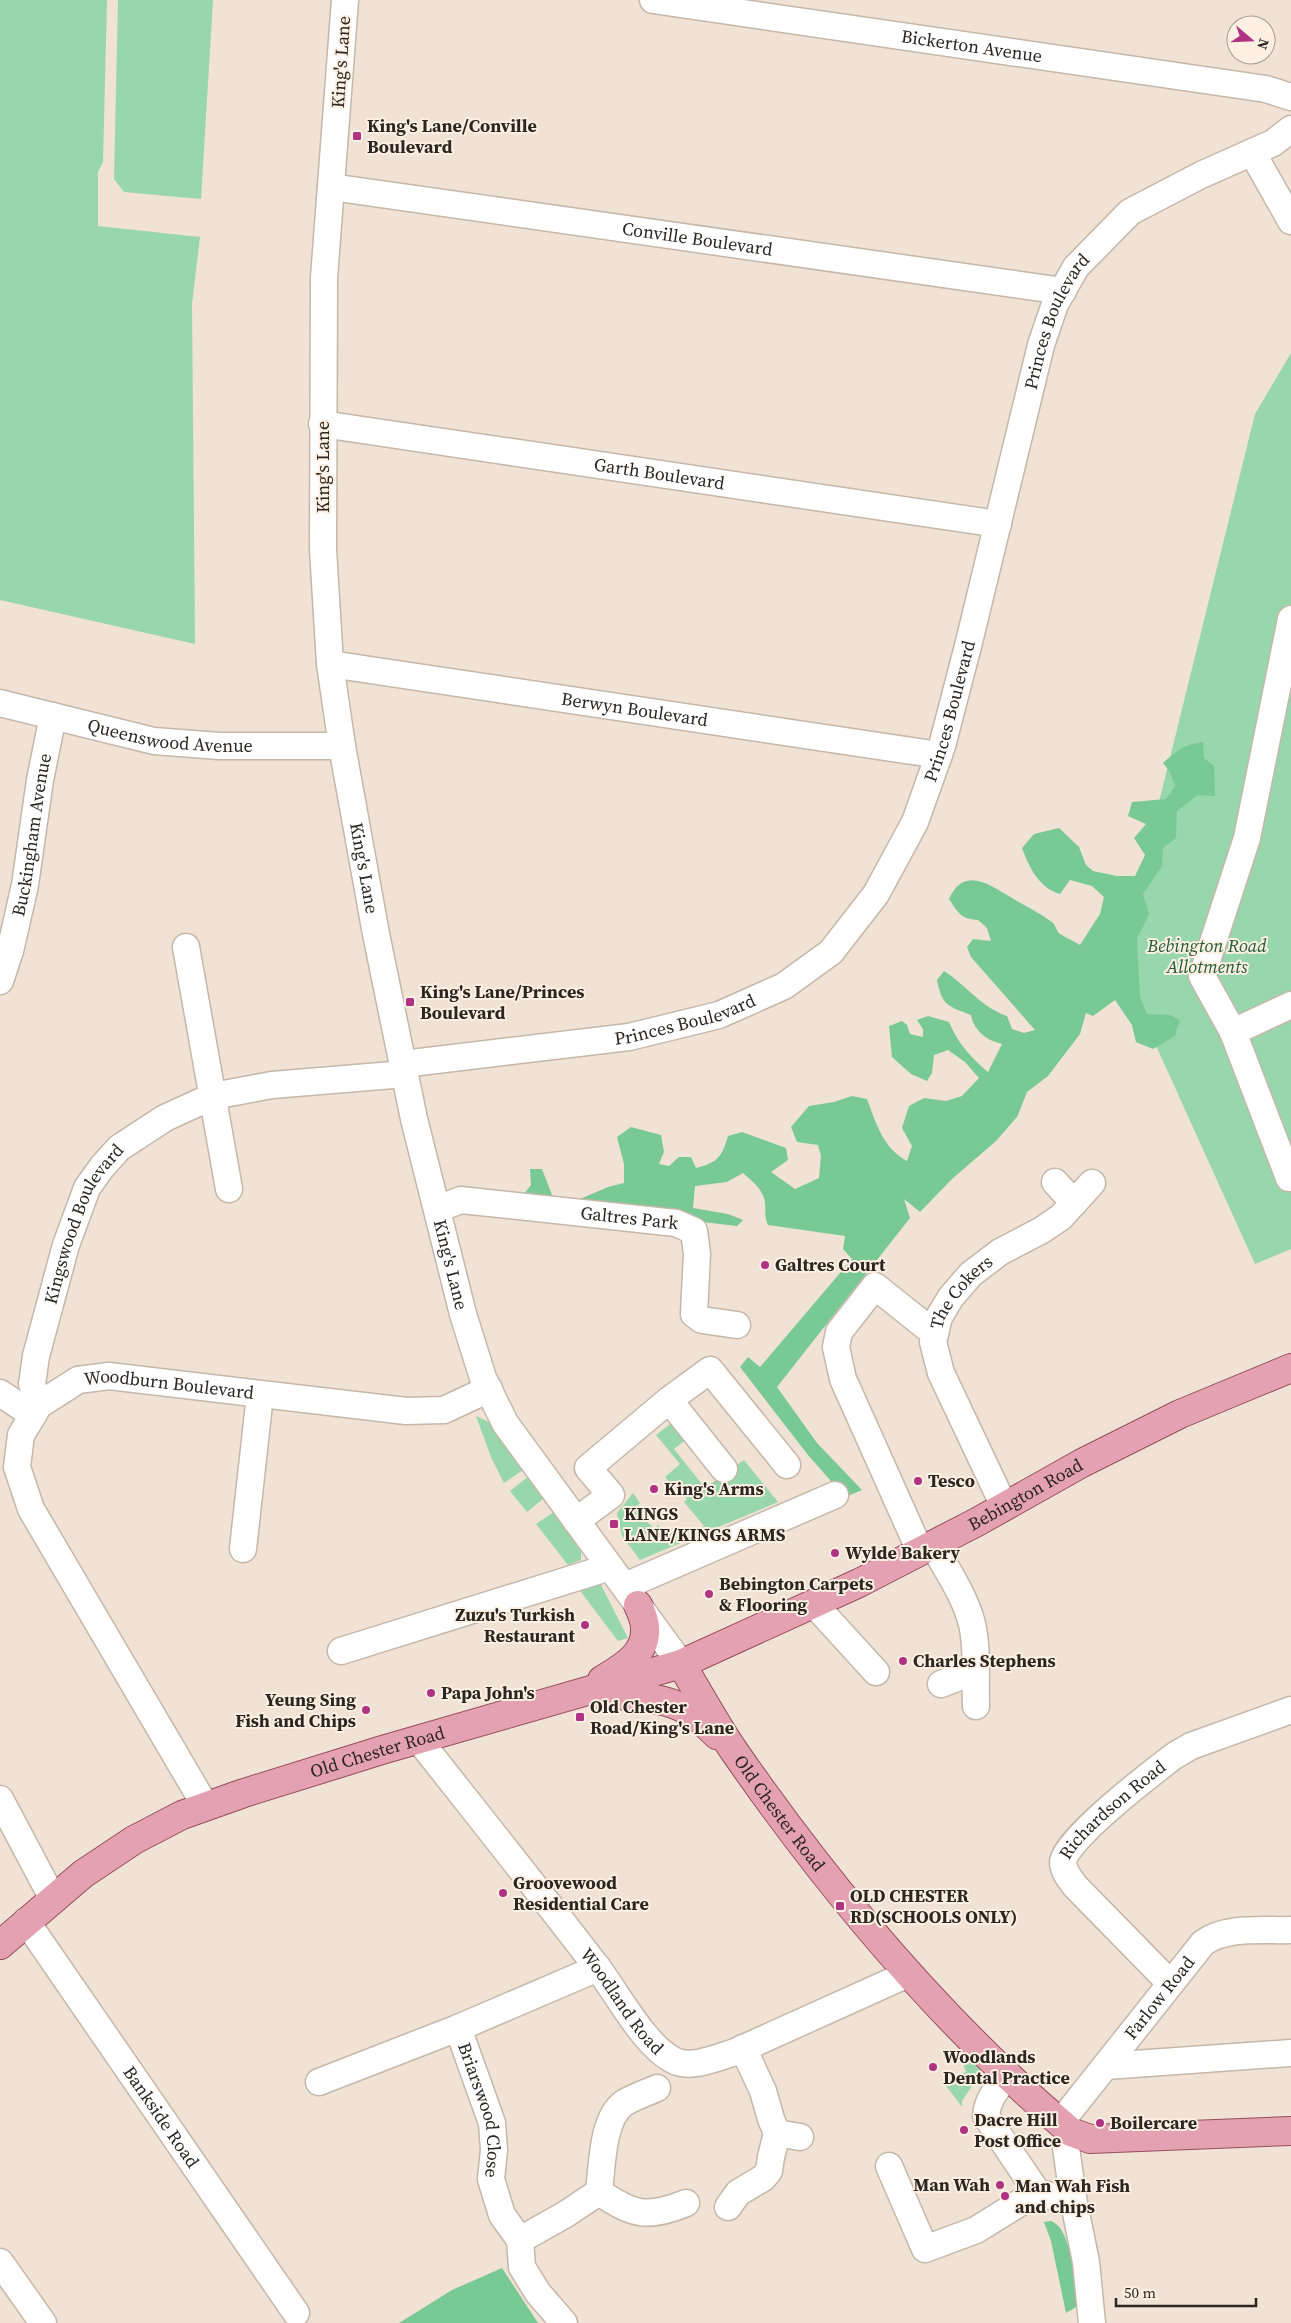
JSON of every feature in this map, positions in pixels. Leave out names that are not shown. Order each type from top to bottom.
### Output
[{"type":"main road","name":"Bebington Road","points":[[681,1664],[814,1604],[926,1548],[1082,1463],[1180,1414],[1291,1368]]},
{"type":"main road","points":[[577,1695],[629,1664],[639,1650],[645,1628],[624,1586]]},
{"type":"main road","name":"Old Chester Road","points":[[0,1945],[83,1874],[134,1840],[182,1816],[419,1740],[681,1664],[734,1750],[792,1830],[868,1928],[937,2007],[1066,2128],[1090,2139],[1291,2131]]},
{"type":"main road","points":[[577,1695],[630,1695],[669,1703],[695,1715],[734,1750]]},
{"type":"street","name":"King's Lane","points":[[345,0],[324,278],[323,550],[330,664],[342,746],[376,934],[436,1209],[463,1314],[483,1378],[505,1423],[681,1664]]},
{"type":"street","name":"Bickerton Avenue","points":[[653,0],[1256,87],[1291,97]]},
{"type":"street","name":"Princes Boulevard","points":[[404,1069],[629,1036],[719,1016],[784,986],[831,952],[876,894],[916,822],[939,755],[1041,345],[1055,304],[1076,267],[1130,212],[1201,175],[1273,143],[1291,129]]},
{"type":"street","points":[[1252,152],[1291,221]]},
{"type":"street","name":"Conville Boulevard","points":[[331,187],[1063,291]]},
{"type":"street","name":"Garth Boulevard","points":[[322,424],[998,524]]},
{"type":"street","points":[[1291,619],[1247,838],[1202,976],[1233,1032],[1289,1178],[1291,1178]]},
{"type":"street","name":"Berwyn Boulevard","points":[[330,664],[939,755]]},
{"type":"street","name":"Queenswood Avenue","points":[[0,702],[154,741],[219,746],[342,746]]},
{"type":"street","name":"Buckingham Avenue","points":[[0,981],[10,952],[26,885],[40,780],[53,716]]},
{"type":"street","points":[[186,946],[229,1189]]},
{"type":"street","points":[[1233,1032],[1291,1005]]},
{"type":"street","name":"Kingswood Boulevard","points":[[36,1410],[32,1384],[36,1356],[66,1245],[87,1188],[119,1148],[165,1118],[213,1096],[272,1085],[404,1069]]},
{"type":"street","points":[[1056,1182],[1074,1203]]},
{"type":"street","name":"The Cokers","points":[[1004,1506],[941,1373],[933,1342],[939,1317],[951,1297],[971,1274],[1000,1252],[1061,1217],[1092,1183]]},
{"type":"street","name":"Galtres Park","points":[[436,1209],[461,1200],[676,1223],[694,1231],[697,1254],[694,1314],[702,1320],[737,1326]]},
{"type":"street","points":[[935,1334],[875,1286],[839,1332],[836,1347],[843,1379],[926,1548],[958,1589],[972,1623],[975,1640],[976,1706]]},
{"type":"street","points":[[576,1521],[610,1495],[588,1468],[669,1400],[710,1370],[787,1465]]},
{"type":"street","name":"Woodburn Boulevard","points":[[206,1807],[31,1509],[16,1467],[21,1436],[36,1410],[78,1380],[109,1376],[406,1411],[444,1410],[488,1389]]},
{"type":"street","points":[[0,1393],[36,1410]]},
{"type":"street","points":[[243,1549],[260,1394]]},
{"type":"street","points":[[669,1400],[724,1469]]},
{"type":"street","points":[[341,1651],[624,1586],[835,1495]]},
{"type":"street","points":[[814,1604],[876,1672]]},
{"type":"street","points":[[942,1684],[975,1671]]},
{"type":"street","name":"Richardson Road","points":[[1170,1983],[1075,1886],[1064,1867],[1065,1853],[1080,1835],[1174,1756],[1191,1746],[1291,1710]]},
{"type":"street","name":"Woodland Road","points":[[419,1740],[598,1968],[643,2032],[661,2053],[675,2062],[690,2063],[709,2060],[743,2048],[908,1974]]},
{"type":"street","points":[[0,1799],[53,1898]]},
{"type":"street","name":"Bankside Road","points":[[26,1921],[296,2313]]},
{"type":"street","name":"Farlow Road","points":[[1066,2128],[1106,2066],[1203,1943],[1214,1936],[1244,1931],[1291,1930]]},
{"type":"street","points":[[319,2082],[458,2028],[598,1968]]},
{"type":"street","name":"Briarswood Close","points":[[458,2028],[492,2123],[494,2150],[491,2179],[502,2215],[520,2240]]},
{"type":"street","points":[[728,2207],[738,2193],[763,2178],[769,2171],[783,2142],[771,2119],[763,2091],[743,2048]]},
{"type":"street","points":[[1106,2066],[1291,2053]]},
{"type":"street","points":[[1008,2074],[993,2094],[987,2106],[986,2116],[1037,2192],[1074,2203]]},
{"type":"street","points":[[564,2323],[538,2293],[522,2267],[520,2240],[566,2214],[599,2192],[605,2138],[614,2116],[623,2104],[657,2088]]},
{"type":"street","points":[[1066,2128],[1066,2148],[1074,2203],[1086,2262],[1086,2320]]},
{"type":"street","points":[[889,2166],[925,2249],[976,2230],[1037,2192]]},
{"type":"street","points":[[599,2192],[621,2207],[640,2213],[651,2214],[667,2211],[686,2203]]},
{"type":"street","points":[[0,2262],[43,2323]]},
{"type":"green space","points":[[0,0],[107,0],[103,162],[98,172],[98,226],[200,237],[192,304],[195,644],[0,600]]},
{"type":"green space","points":[[118,0],[213,0],[201,199],[124,192],[114,179]]},
{"type":"green space","name":"Bebington Road Allotments","points":[[1291,353],[1291,1249],[1255,1264],[1119,964],[1255,414]]},
{"type":"green space","points":[[1203,742],[1204,758],[1214,766],[1215,796],[1198,795],[1177,811],[1176,838],[1163,848],[1162,866],[1143,894],[1149,914],[1137,939],[1140,997],[1147,1014],[1170,1015],[1180,1020],[1175,1036],[1153,1049],[1136,1042],[1132,1025],[1115,1000],[1093,1016],[1086,1013],[1080,1034],[1048,1076],[1027,1092],[1017,1117],[996,1141],[952,1179],[920,1212],[904,1199],[910,1218],[777,1387],[817,1443],[862,1490],[845,1497],[808,1455],[740,1367],[748,1357],[760,1367],[852,1259],[843,1249],[845,1236],[768,1225],[764,1197],[757,1186],[743,1173],[727,1182],[695,1186],[693,1208],[728,1214],[743,1220],[737,1226],[528,1202],[521,1198],[531,1185],[530,1169],[542,1169],[554,1200],[573,1202],[608,1187],[624,1183],[624,1164],[617,1137],[631,1127],[661,1135],[664,1152],[659,1164],[669,1166],[679,1157],[691,1157],[696,1168],[709,1164],[718,1158],[728,1136],[742,1132],[786,1148],[788,1160],[771,1172],[795,1189],[819,1178],[821,1156],[818,1145],[797,1142],[791,1127],[809,1106],[834,1102],[852,1096],[867,1099],[877,1126],[886,1142],[899,1156],[907,1161],[912,1146],[902,1128],[909,1106],[924,1098],[946,1101],[962,1096],[979,1078],[965,1062],[948,1050],[934,1055],[932,1073],[927,1081],[911,1074],[892,1057],[889,1026],[902,1021],[907,1025],[910,1034],[923,1037],[923,1029],[917,1020],[928,1016],[949,1022],[965,1049],[988,1072],[1002,1044],[982,1034],[975,1026],[971,1015],[947,1004],[941,995],[937,980],[944,971],[989,1007],[1007,1016],[1012,1029],[1024,1033],[1035,1030],[971,957],[967,947],[973,939],[991,941],[987,928],[978,920],[963,916],[955,908],[949,899],[955,889],[962,883],[970,880],[995,888],[1042,915],[1053,923],[1060,934],[1080,945],[1100,914],[1104,897],[1092,886],[1070,880],[1060,894],[1046,887],[1036,876],[1022,848],[1034,834],[1059,828],[1079,847],[1086,865],[1093,871],[1117,876],[1135,876],[1145,855],[1134,838],[1146,824],[1128,816],[1132,802],[1166,799],[1175,786],[1170,772],[1163,763],[1181,749],[1191,744]]},
{"type":"green space","points":[[476,1416],[491,1423],[526,1468],[504,1483],[491,1457]]},
{"type":"green space","points":[[674,1421],[688,1438],[674,1449],[705,1488],[744,1460],[778,1502],[640,1560],[622,1536],[617,1513],[633,1493],[640,1503],[635,1508],[654,1529],[658,1525],[667,1536],[673,1531],[677,1536],[684,1530],[690,1537],[704,1526],[684,1502],[687,1499],[674,1482],[671,1484],[665,1477],[680,1464],[656,1435]]},
{"type":"green space","points":[[529,1476],[545,1497],[527,1512],[510,1491]]},
{"type":"green space","points":[[554,1512],[581,1552],[581,1560],[568,1565],[536,1524]]},
{"type":"green space","points":[[598,1579],[628,1638],[618,1641],[578,1588]]},
{"type":"green space","points":[[958,2049],[982,2071],[962,2101],[962,2107],[944,2083],[954,2080],[954,2076],[966,2072]]},
{"type":"green space","points":[[1051,2221],[1058,2226],[1064,2235],[1074,2272],[1078,2306],[1066,2313],[1051,2241],[1044,2222]]},
{"type":"green space","points":[[502,2268],[538,2323],[399,2323],[452,2290]]},
{"type":"place","name":"King's Lane/Conville Boulevard","points":[[357,136]]},
{"type":"place","name":"King's Lane/Princes Boulevard","points":[[410,1002]]},
{"type":"place","name":"Galtres Court","points":[[765,1265]]},
{"type":"place","name":"Tesco","points":[[918,1481]]},
{"type":"place","name":"King's Arms","points":[[654,1489]]},
{"type":"place","name":"KINGS LANE/KINGS ARMS","points":[[614,1524]]},
{"type":"place","name":"Wylde Bakery","points":[[835,1553]]},
{"type":"place","name":"Bebington Carpets & Flooring","points":[[709,1594]]},
{"type":"place","name":"Zuzu's Turkish Restaurant","points":[[585,1625]]},
{"type":"place","name":"Charles Stephens","points":[[903,1661]]},
{"type":"place","name":"Papa John's","points":[[431,1693]]},
{"type":"place","name":"Yeung Sing Fish and Chips","points":[[366,1710]]},
{"type":"place","name":"Old Chester Road/King's Lane","points":[[580,1717]]},
{"type":"place","name":"Groovewood Residential Care","points":[[503,1893]]},
{"type":"place","name":"OLD CHESTER RD(SCHOOLS ONLY)","points":[[840,1906]]},
{"type":"place","name":"Woodlands Dental Practice","points":[[933,2067]]},
{"type":"place","name":"Boilercare","points":[[1100,2123]]},
{"type":"place","name":"Dacre Hill Post Office","points":[[964,2130]]},
{"type":"place","name":"Man Wah","points":[[1000,2185]]},
{"type":"place","name":"Man Wah Fish and chips","points":[[1005,2196]]}]
